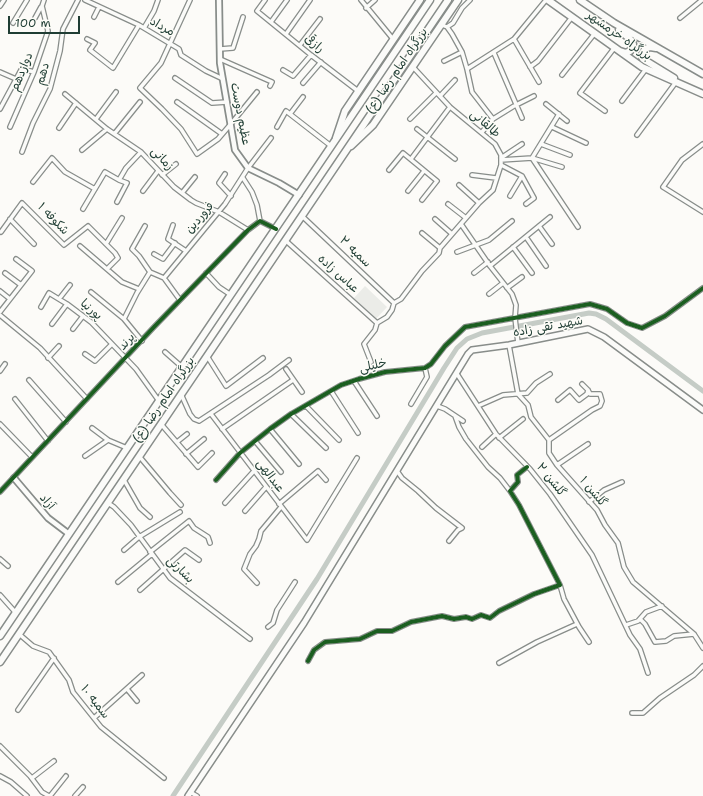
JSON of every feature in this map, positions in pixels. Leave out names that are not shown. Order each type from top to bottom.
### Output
[{"type":"main road","name":"بزرگراه امام رضا (ع)","points":[[333,144],[345,111],[420,0]]},
{"type":"main road","name":"بزرگراه امام رضا (ع)","points":[[0,636],[430,0]]},
{"type":"main road","name":"بزرگراه امام رضا (ع)","points":[[0,662],[448,0]]},
{"type":"main road","name":"بزرگراه امام رضا (ع)","points":[[347,150],[373,125],[413,67],[444,26],[458,0]]},
{"type":"main road","name":"بزرگراه خرمشهر","points":[[547,0],[646,69],[703,94]]},
{"type":"main road","name":"بزرگراه خرمشهر","points":[[580,0],[614,23],[703,74]]},
{"type":"main road","points":[[589,7],[631,40],[633,47],[630,51],[624,53],[617,49]]},
{"type":"main road","points":[[659,49],[651,47],[646,48],[642,53],[643,59],[703,94]]},
{"type":"main road","name":"شهید تقی زاده","points":[[457,374],[468,354],[472,350],[509,345],[588,329],[604,337],[703,410]]},
{"type":"main road","points":[[189,794],[304,623],[457,374]]},
{"type":"street","points":[[0,6],[4,0]]},
{"type":"street","points":[[13,23],[27,0]]},
{"type":"street","points":[[35,18],[44,0]]},
{"type":"street","name":"دهم","points":[[22,152],[33,123],[50,89],[60,51],[63,29],[78,0]]},
{"type":"street","name":"مرداد","points":[[84,0],[90,1],[99,7],[139,25],[179,49],[181,55],[206,71],[223,79]]},
{"type":"street","points":[[144,28],[154,11],[158,0]]},
{"type":"street","points":[[190,0],[161,63],[140,88],[162,108],[181,129],[197,154],[218,139],[257,92]]},
{"type":"street","name":"رازقی","points":[[265,0],[257,11],[358,91]]},
{"type":"street","points":[[271,22],[287,0]]},
{"type":"street","points":[[286,34],[310,0]]},
{"type":"street","points":[[360,0],[393,39]]},
{"type":"street","points":[[366,8],[376,0]]},
{"type":"street","points":[[470,0],[462,8],[453,23],[444,26],[452,34],[462,52],[468,69],[472,92],[493,119]]},
{"type":"street","points":[[468,69],[514,39],[547,0]]},
{"type":"street","points":[[680,18],[702,0]]},
{"type":"street","name":"عظیم دوست","points":[[219,1],[220,59],[235,150],[248,168],[279,183],[298,195]]},
{"type":"street","name":"دوازدهم","points":[[10,127],[34,72],[48,31],[42,6]]},
{"type":"street","points":[[94,17],[99,7]]},
{"type":"street","points":[[220,50],[233,48],[243,17]]},
{"type":"street","points":[[530,67],[538,60],[572,17]]},
{"type":"street","points":[[300,45],[320,19]]},
{"type":"street","points":[[87,39],[95,43],[90,50],[113,68],[139,25]]},
{"type":"street","points":[[562,75],[595,33]]},
{"type":"street","points":[[514,39],[539,82]]},
{"type":"street","points":[[605,111],[580,93],[617,49]]},
{"type":"street","points":[[444,61],[462,52]]},
{"type":"street","points":[[494,52],[522,118]]},
{"type":"street","points":[[284,70],[293,76],[311,55]]},
{"type":"street","points":[[220,59],[272,82],[270,86]]},
{"type":"street","points":[[303,83],[321,62]]},
{"type":"street","name":"طالقانی","points":[[413,67],[450,107],[495,144],[501,155],[501,161]]},
{"type":"street","points":[[0,109],[1,103],[23,69],[34,72]]},
{"type":"street","points":[[622,101],[646,69]]},
{"type":"street","points":[[0,72],[16,79]]},
{"type":"street","points":[[175,78],[212,103],[227,102]]},
{"type":"street","points":[[440,96],[455,80]]},
{"type":"street","points":[[637,135],[676,82]]},
{"type":"street","points":[[96,119],[116,92]]},
{"type":"street","points":[[410,119],[436,93]]},
{"type":"street","name":"زمانی","points":[[65,94],[107,129],[141,152],[174,187],[196,204],[219,212],[248,230]]},
{"type":"street","points":[[482,132],[493,119],[534,96]]},
{"type":"street","points":[[290,114],[303,97]]},
{"type":"street","points":[[115,134],[140,102]]},
{"type":"street","points":[[178,102],[222,134]]},
{"type":"street","points":[[59,128],[76,103]]},
{"type":"street","points":[[546,104],[567,121]]},
{"type":"street","points":[[411,159],[450,107]]},
{"type":"street","points":[[277,127],[286,111],[333,144]]},
{"type":"street","points":[[532,158],[542,144],[559,114]]},
{"type":"street","points":[[552,127],[586,143]]},
{"type":"street","points":[[82,150],[107,129]]},
{"type":"street","points":[[417,129],[455,159]]},
{"type":"street","name":"فروردین","points":[[164,278],[219,212],[243,178],[248,168],[271,138]]},
{"type":"street","points":[[371,362],[364,344],[375,330],[377,323],[387,317],[392,310],[394,303],[405,295],[422,271],[439,253],[440,248],[492,190],[501,161],[522,144]]},
{"type":"street","points":[[542,144],[570,155]]},
{"type":"street","points":[[703,144],[682,160],[663,187],[703,212]]},
{"type":"street","points":[[119,180],[126,168],[141,152]]},
{"type":"street","points":[[389,170],[403,153],[424,170],[437,182],[422,200]]},
{"type":"street","points":[[33,182],[52,158],[65,172],[95,189]]},
{"type":"street","points":[[532,158],[578,227]]},
{"type":"street","points":[[501,161],[532,158],[562,167]]},
{"type":"street","points":[[501,161],[522,176],[534,198],[526,204]]},
{"type":"street","points":[[162,175],[176,164]]},
{"type":"street","points":[[408,190],[424,170]]},
{"type":"street","points":[[143,191],[158,171]]},
{"type":"street","points":[[83,209],[105,172],[127,184],[117,202]]},
{"type":"street","points":[[225,174],[219,183],[231,196]]},
{"type":"street","points":[[472,175],[496,178]]},
{"type":"street","points":[[510,196],[522,176]]},
{"type":"street","points":[[182,193],[195,177]]},
{"type":"street","points":[[243,178],[252,192],[260,221],[276,229]]},
{"type":"street","points":[[459,185],[479,203]]},
{"type":"street","name":"شکوفه ۱","points":[[1,232],[22,202],[64,245],[88,226],[115,253],[118,258],[107,269]]},
{"type":"street","points":[[448,204],[466,218]]},
{"type":"street","name":"سمیه ۲","points":[[302,216],[394,303]]},
{"type":"street","points":[[474,273],[513,247],[550,217]]},
{"type":"street","points":[[106,244],[122,218]]},
{"type":"street","points":[[10,219],[34,244]]},
{"type":"street","points":[[435,219],[452,234]]},
{"type":"street","name":"پرند","points":[[0,492],[180,300],[248,230],[260,221]]},
{"type":"street","points":[[457,252],[489,240],[512,221]]},
{"type":"street","points":[[461,224],[512,294],[516,305],[514,318],[518,343]]},
{"type":"street","points":[[173,225],[168,239],[186,251]]},
{"type":"street","points":[[145,226],[132,249],[150,272],[164,278],[180,300]]},
{"type":"street","points":[[539,226],[552,244]]},
{"type":"street","points":[[422,233],[440,248]]},
{"type":"street","points":[[526,237],[546,266]]},
{"type":"street","name":"عباس زاده","points":[[285,240],[377,323]]},
{"type":"street","points":[[154,254],[163,258],[175,243]]},
{"type":"street","points":[[80,246],[122,282],[139,289]]},
{"type":"street","points":[[513,247],[532,273]]},
{"type":"street","points":[[0,312],[32,271],[16,259]]},
{"type":"street","points":[[5,272],[21,285]]},
{"type":"street","points":[[124,319],[139,289],[150,272]]},
{"type":"street","points":[[206,273],[219,287],[231,295]]},
{"type":"street","points":[[507,288],[522,277]]},
{"type":"street","points":[[489,294],[503,283]]},
{"type":"street","points":[[41,307],[49,293],[60,299],[70,285]]},
{"type":"street","points":[[411,404],[427,377],[425,368],[431,364],[445,346],[465,327],[590,304],[607,309],[627,323],[642,328],[665,316],[703,288]]},
{"type":"street","points":[[0,291],[10,298]]},
{"type":"street","points":[[91,292],[124,319],[142,340]]},
{"type":"street","name":"پورنیا","points":[[60,299],[91,322],[126,358],[136,369],[159,401]]},
{"type":"street","points":[[52,324],[67,304]]},
{"type":"street","points":[[0,315],[40,348],[87,399]]},
{"type":"street","points":[[73,329],[83,316]]},
{"type":"street","points":[[85,354],[95,361],[112,344]]},
{"type":"street","name":"گلشن ۱","points":[[509,345],[518,394],[528,405],[531,417],[549,440],[549,453],[557,465],[597,510],[605,525],[618,543],[624,567],[633,582],[694,634],[703,648]]},
{"type":"street","points":[[48,358],[59,346]]},
{"type":"street","points":[[165,352],[182,367]]},
{"type":"street","points":[[207,356],[226,386],[263,358]]},
{"type":"street","points":[[181,394],[185,405],[194,419],[199,421],[289,360]]},
{"type":"street","points":[[0,371],[5,364]]},
{"type":"street","name":"خلیلی","points":[[216,480],[240,454],[270,428],[331,391],[354,380],[385,372],[425,368]]},
{"type":"street","points":[[286,369],[302,392]]},
{"type":"street","name":"گلشن ۲","points":[[457,374],[496,434],[528,466],[560,507],[592,555],[630,635],[640,649],[646,663],[648,673]]},
{"type":"street","points":[[478,406],[503,395],[527,393],[536,383],[550,374]]},
{"type":"street","points":[[29,380],[66,422]]},
{"type":"street","points":[[222,429],[293,380]]},
{"type":"street","points":[[354,380],[376,416]]},
{"type":"street","points":[[549,440],[600,406],[602,400],[600,394],[590,394],[582,384]]},
{"type":"street","points":[[558,400],[570,390],[578,400],[587,394],[588,390]]},
{"type":"street","points":[[331,391],[358,433]]},
{"type":"street","points":[[15,399],[48,441]]},
{"type":"street","points":[[176,403],[185,405]]},
{"type":"street","points":[[306,406],[339,440]]},
{"type":"street","points":[[437,406],[445,409],[463,421]]},
{"type":"street","name":"عبدالهی","points":[[211,414],[307,540],[357,458]]},
{"type":"street","points":[[291,414],[326,448]]},
{"type":"street","points":[[455,416],[466,439],[488,467],[500,478],[519,505],[560,585],[564,599],[586,640],[589,642]]},
{"type":"street","points":[[499,438],[523,419]]},
{"type":"street","points":[[0,424],[32,457]]},
{"type":"street","points":[[161,424],[198,467],[212,453]]},
{"type":"street","points":[[92,428],[108,440],[127,448]]},
{"type":"street","points":[[270,428],[299,464]]},
{"type":"street","points":[[176,442],[187,434]]},
{"type":"street","points":[[482,448],[496,434]]},
{"type":"street","points":[[85,456],[108,440]]},
{"type":"street","points":[[186,454],[204,440]]},
{"type":"street","points":[[255,441],[281,472]]},
{"type":"street","points":[[557,465],[588,444]]},
{"type":"street","points":[[139,456],[181,505]]},
{"type":"street","points":[[510,491],[518,482],[517,475],[528,466]]},
{"type":"street","points":[[225,503],[254,471]]},
{"type":"street","points":[[257,583],[244,568],[250,554],[260,539],[261,531],[280,505],[318,471],[326,480]]},
{"type":"street","points":[[398,471],[402,478],[436,508],[462,528],[458,530],[449,541]]},
{"type":"street","name":"آزاد","points":[[14,478],[48,518],[69,534]]},
{"type":"street","points":[[124,480],[140,508],[150,517]]},
{"type":"street","points":[[589,502],[604,490],[622,482]]},
{"type":"street","points":[[245,511],[266,487]]},
{"type":"street","name":"بشارتی","points":[[108,503],[114,507],[127,521],[170,578],[250,639]]},
{"type":"street","points":[[124,550],[139,536],[180,512]]},
{"type":"street","points":[[118,582],[189,521],[194,528],[208,537],[210,543]]},
{"type":"street","points":[[140,590],[185,550],[199,560]]},
{"type":"street","points":[[0,559],[8,566]]},
{"type":"street","points":[[268,627],[273,623],[277,610],[295,582]]},
{"type":"street","points":[[308,661],[314,650],[325,642],[360,639],[377,631],[392,631],[411,622],[442,616],[454,618],[466,617],[472,619],[481,615],[490,618],[499,611],[534,594],[560,585]]},
{"type":"street","points":[[0,595],[16,613]]},
{"type":"street","points":[[626,625],[638,621],[646,612],[662,606]]},
{"type":"street","points":[[640,619],[645,624],[655,642],[666,641],[674,636],[694,634]]},
{"type":"street","points":[[499,663],[537,642],[577,624]]},
{"type":"street","name":"سمیه ۱۰","points":[[19,634],[34,646],[49,652],[69,680],[73,692],[102,727],[164,778]]},
{"type":"street","points":[[18,710],[54,658]]},
{"type":"street","points":[[632,713],[643,713],[660,698],[694,675],[703,666]]},
{"type":"street","points":[[94,718],[142,676]]},
{"type":"street","points":[[126,689],[137,701]]},
{"type":"street","points":[[0,746],[32,778],[42,792],[50,796],[66,776]]},
{"type":"street","points":[[32,778],[54,761]]},
{"type":"street","points":[[0,776],[11,782],[27,796]]},
{"type":"street","points":[[75,796],[83,787]]},
{"type":"street","points":[[189,794],[197,796]]},
{"type":"shaded area","points":[[365,286],[387,307],[376,319],[354,298]]},
{"type":"waterway","points":[[173,796],[317,579],[444,368],[457,348],[467,339],[482,333],[589,313],[596,314],[606,319],[703,391]]},
{"type":"cycle path","points":[[0,492],[153,328],[248,230],[260,221],[276,229]]},
{"type":"cycle path","points":[[216,480],[240,453],[291,414],[341,385],[385,372],[425,368],[431,364],[445,346],[465,327],[590,304],[607,309],[627,323],[642,328],[665,316],[703,288]]},
{"type":"cycle path","points":[[308,661],[314,650],[325,642],[360,639],[377,631],[392,631],[411,622],[442,616],[454,619],[466,617],[472,619],[481,615],[490,618],[499,611],[534,594],[560,585],[519,505],[510,491],[518,482],[517,475],[527,467]]}]
